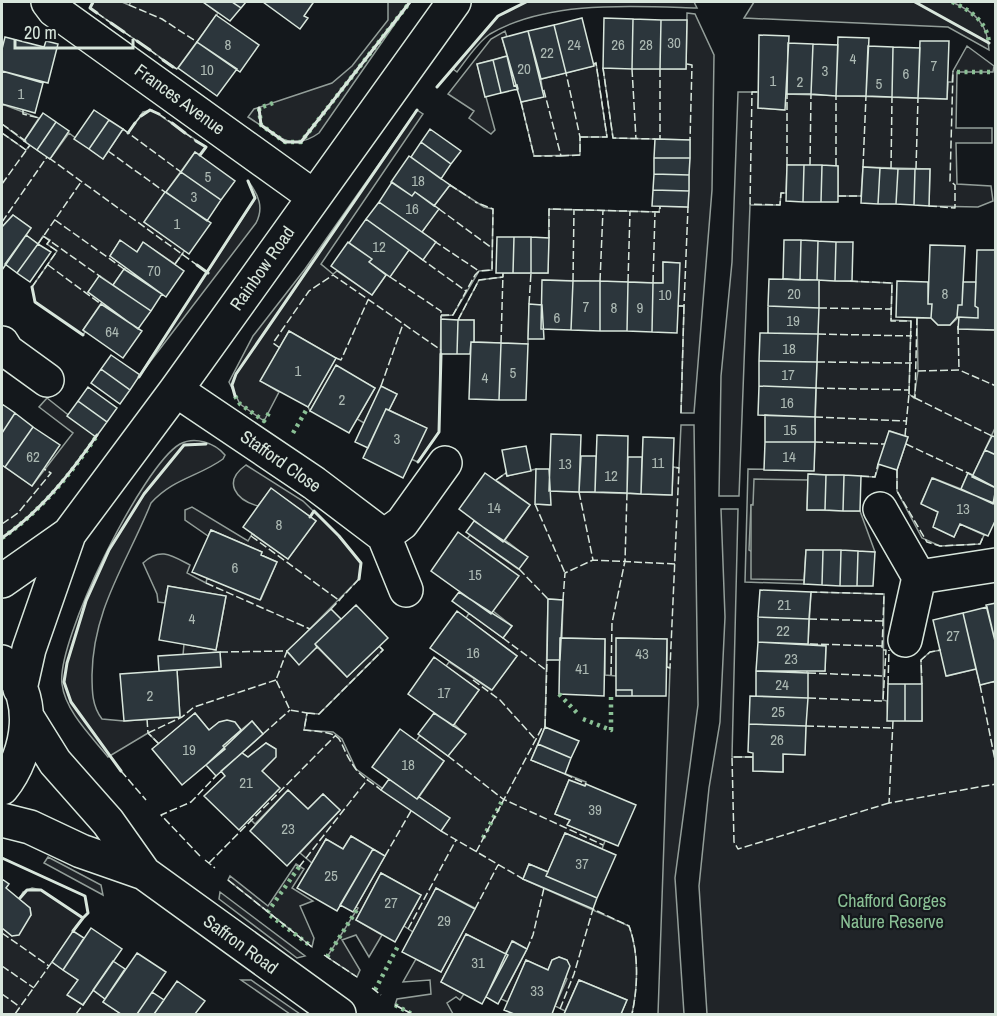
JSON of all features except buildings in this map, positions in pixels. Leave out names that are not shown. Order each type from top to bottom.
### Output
[{"type":"street","name":"Frances Avenue","points":[[48,2],[54,10],[313,196]]},
{"type":"street","name":"Rainbow Road","points":[[23,703],[29,649],[69,534],[176,390],[454,2]]},
{"type":"street","points":[[2,342],[7,351],[47,380]]},
{"type":"street","name":"Stafford Close","points":[[176,390],[314,483],[384,536]]},
{"type":"street","points":[[406,590],[384,536],[402,523],[445,463]]},
{"type":"street","points":[[880,509],[919,576],[904,640]]},
{"type":"street","name":"Rainbow Road","points":[[2,581],[69,534]]},
{"type":"street","points":[[919,576],[996,564]]},
{"type":"street","name":"Saffron Road","points":[[2,662],[55,762],[108,822],[144,873]]},
{"type":"street","points":[[2,788],[15,771],[25,745],[23,703]]},
{"type":"street","name":"Saffron Road","points":[[2,820],[30,827],[81,851],[144,873],[339,1014]]},
{"type":"green space","points":[[94,2],[122,2],[129,5],[131,2],[203,2],[218,13],[177,69],[90,8]]},
{"type":"green space","points":[[388,2],[410,2],[319,133],[299,142],[282,139],[248,117],[254,109],[332,83],[352,66],[388,20]]},
{"type":"green space","points":[[526,2],[694,2],[697,8],[618,6],[564,10],[538,15],[490,34],[476,47],[457,72],[453,69],[498,16]]},
{"type":"green space","points":[[754,2],[952,2],[979,20],[986,33],[989,50],[948,27],[744,18]]},
{"type":"green space","points":[[687,13],[695,14],[714,55],[712,190],[694,413],[681,413],[684,306],[678,306],[679,263],[663,262],[663,283],[543,280],[542,305],[529,305],[528,344],[474,342],[474,320],[458,320],[479,280],[503,277],[503,273],[548,273],[549,209],[659,212],[660,206],[688,207],[690,140],[613,138],[603,68],[686,69]]},
{"type":"green space","points":[[505,31],[507,37],[502,38],[507,56],[477,64],[495,130],[491,134],[469,118],[474,111],[448,94],[491,39]]},
{"type":"green space","points":[[967,46],[994,66],[993,72],[957,72],[956,128],[992,128],[992,143],[956,143],[957,184],[991,186],[993,201],[978,207],[929,206],[930,169],[863,167],[861,196],[838,196],[838,166],[787,165],[786,193],[781,193],[780,205],[750,205],[739,496],[719,496],[721,376],[732,262],[738,92],[759,92],[758,108],[784,110],[785,94],[947,99],[948,82],[952,82],[953,71]]},
{"type":"green space","points":[[596,63],[607,137],[580,137],[580,155],[534,156],[521,102],[543,97],[541,79],[593,66]]},
{"type":"green space","points":[[2,104],[39,118],[24,141],[2,124]]},
{"type":"green space","points":[[152,110],[206,147],[200,155],[195,152],[144,222],[185,250],[175,264],[144,243],[137,252],[120,241],[110,256],[126,267],[113,285],[100,276],[88,292],[102,302],[83,330],[85,332],[83,335],[35,302],[32,287],[57,251],[47,244],[50,240],[43,236],[38,244],[26,235],[31,228],[13,215],[2,227],[2,133],[26,150],[30,145],[50,159],[69,133],[103,159],[123,129],[128,133],[143,112]]},
{"type":"green space","points":[[417,110],[423,114],[321,264],[333,274],[337,271],[372,295],[386,275],[390,276],[409,250],[435,242],[422,232],[438,209],[434,206],[450,185],[484,207],[493,209],[492,270],[479,271],[453,315],[441,316],[439,432],[418,462],[411,459],[426,428],[389,410],[397,394],[382,387],[364,423],[357,419],[375,388],[336,366],[310,411],[308,407],[336,358],[289,331],[261,381],[279,392],[264,421],[240,404],[229,382],[253,336],[305,269]]},
{"type":"green space","points":[[248,181],[255,191],[260,207],[256,223],[140,375],[255,199]]},
{"type":"green space","points":[[819,280],[892,283],[891,320],[911,321],[909,394],[914,398],[918,371],[917,318],[931,318],[938,325],[950,325],[959,317],[959,329],[995,330],[995,428],[973,475],[968,473],[961,489],[933,478],[921,503],[938,512],[934,527],[954,537],[960,524],[984,535],[980,544],[940,546],[922,538],[897,491],[897,470],[908,437],[890,431],[875,477],[809,474],[808,480],[751,505],[749,550],[804,580],[804,584],[745,582],[748,469],[814,470]]},
{"type":"green space","points":[[47,398],[96,437],[42,505],[2,538],[2,465],[32,486],[73,433],[39,407]]},
{"type":"green space","points":[[681,425],[694,425],[698,705],[675,878],[684,1014],[658,1014],[670,668],[667,667],[667,639],[617,638],[616,676],[605,675],[605,639],[562,638],[563,600],[548,599],[545,727],[531,760],[586,782],[585,786],[569,780],[555,814],[570,820],[568,825],[605,841],[602,849],[565,833],[548,872],[529,864],[523,879],[629,926],[635,947],[636,970],[632,1014],[621,1014],[627,1000],[579,980],[565,1011],[555,1006],[567,979],[565,977],[567,960],[559,957],[552,960],[548,970],[526,960],[508,1002],[501,999],[527,949],[513,941],[505,954],[466,934],[441,982],[464,994],[460,1000],[456,997],[447,1003],[453,1014],[412,1014],[395,1005],[397,999],[431,994],[430,980],[403,982],[416,959],[441,972],[475,908],[436,888],[413,932],[404,926],[421,895],[381,873],[356,920],[382,935],[369,957],[356,935],[342,940],[360,970],[357,977],[327,957],[358,908],[356,907],[385,856],[351,836],[343,849],[326,839],[312,863],[300,853],[340,810],[323,794],[308,809],[288,790],[255,824],[250,819],[262,771],[275,757],[275,749],[266,743],[248,757],[242,753],[263,734],[252,721],[241,730],[233,723],[226,721],[209,730],[195,713],[159,744],[148,733],[108,757],[80,723],[68,704],[62,684],[64,662],[73,631],[104,556],[124,518],[164,459],[180,444],[198,441],[210,444],[225,455],[223,459],[168,488],[151,503],[113,586],[98,628],[94,651],[92,687],[96,709],[102,719],[124,721],[180,717],[177,670],[221,666],[220,652],[183,655],[184,644],[216,650],[226,596],[168,586],[165,603],[158,602],[157,594],[143,563],[149,558],[166,554],[190,565],[187,573],[206,583],[207,578],[261,599],[277,562],[261,555],[262,552],[211,530],[208,536],[185,520],[185,510],[192,507],[248,541],[252,534],[288,559],[316,521],[271,489],[258,506],[238,495],[233,484],[239,471],[246,465],[303,501],[339,536],[361,563],[359,579],[287,652],[299,664],[317,647],[347,677],[379,646],[383,650],[319,714],[307,713],[304,730],[333,732],[342,739],[356,769],[441,831],[449,818],[419,797],[444,761],[416,741],[420,735],[448,756],[465,734],[454,724],[479,690],[446,666],[449,662],[491,690],[517,656],[466,618],[469,613],[503,638],[512,626],[493,611],[467,539],[470,535],[518,569],[527,557],[505,540],[530,505],[496,480],[506,473],[507,476],[536,469],[536,504],[550,505],[549,491],[672,495],[673,467],[679,468]]},
{"type":"green space","name":"Chafford Gorges Nature Reserve","points":[[721,509],[738,509],[732,757],[753,757],[753,771],[783,772],[783,754],[805,754],[807,670],[825,671],[826,646],[808,644],[811,592],[884,594],[883,700],[887,701],[888,720],[922,721],[921,660],[930,652],[941,650],[947,676],[976,669],[980,685],[995,681],[995,1014],[707,1014],[699,886],[709,788],[720,722],[725,617]]},
{"type":"green space","points":[[48,857],[101,885],[103,895],[44,863]]},
{"type":"green space","points":[[296,864],[304,869],[292,888],[313,901],[300,906],[314,938],[312,947],[228,880],[230,876],[268,906]]},
{"type":"green space","points":[[32,888],[41,890],[83,918],[52,962],[78,980],[68,995],[83,1005],[93,990],[105,999],[103,1002],[121,1014],[2,1014],[2,928],[12,936],[31,915],[30,908],[19,900],[23,892]]},
{"type":"green space","points":[[220,892],[305,956],[297,958],[219,899]]},
{"type":"green space","points":[[241,980],[251,980],[300,1014],[290,1014]]},
{"type":"shaded area","points":[[754,479],[808,480],[807,510],[860,511],[875,552],[806,550],[804,580],[751,579],[751,505],[753,505]]},
{"type":"hedge","points":[[273,103],[259,108],[261,125],[285,142],[301,142],[410,2]]},
{"type":"hedge","points":[[952,2],[981,22],[988,35],[989,43]]},
{"type":"hedge","points":[[957,72],[993,72]]},
{"type":"hedge","points":[[235,396],[240,404],[264,421],[269,413]]},
{"type":"hedge","points":[[293,433],[308,407]]},
{"type":"hedge","points":[[2,538],[42,505],[96,437]]},
{"type":"hedge","points":[[559,694],[579,715]]},
{"type":"hedge","points":[[583,719],[611,730],[611,697]]},
{"type":"hedge","points":[[483,838],[503,799]]},
{"type":"hedge","points":[[299,867],[267,913],[312,947]]},
{"type":"hedge","points":[[327,957],[358,908]]},
{"type":"hedge","points":[[375,990],[398,946]]},
{"type":"hedge","points":[[395,1005],[412,1014]]},
{"type":"fence","points":[[129,5],[162,19],[197,42]]},
{"type":"fence","points":[[97,13],[111,23]]},
{"type":"fence","points":[[124,32],[137,41]]},
{"type":"fence","points":[[150,50],[163,60]]},
{"type":"fence","points":[[580,137],[607,137],[596,63],[593,64]]},
{"type":"fence","points":[[687,64],[692,65],[690,140]]},
{"type":"fence","points":[[173,67],[177,69]]},
{"type":"fence","points":[[603,68],[613,138],[655,139]]},
{"type":"fence","points":[[632,69],[636,139]]},
{"type":"fence","points":[[660,69],[660,139]]},
{"type":"fence","points":[[929,206],[955,208],[955,185],[950,181],[953,71]]},
{"type":"fence","points":[[561,156],[580,155],[580,137],[566,73]]},
{"type":"fence","points":[[521,102],[534,156],[561,156],[543,87]]},
{"type":"fence","points":[[757,92],[752,92],[750,204],[780,205],[781,193],[786,193]]},
{"type":"fence","points":[[787,94],[787,165]]},
{"type":"fence","points":[[810,165],[811,94]]},
{"type":"fence","points":[[836,96],[836,166]]},
{"type":"fence","points":[[863,167],[866,96]]},
{"type":"fence","points":[[891,169],[892,97]]},
{"type":"fence","points":[[916,169],[918,98]]},
{"type":"fence","points":[[23,110],[23,114],[39,118]]},
{"type":"fence","points":[[159,114],[172,123]]},
{"type":"fence","points":[[135,123],[141,116]]},
{"type":"fence","points":[[2,124],[27,142]]},
{"type":"fence","points":[[123,129],[181,172]]},
{"type":"fence","points":[[2,133],[26,150]]},
{"type":"fence","points":[[185,133],[196,141]]},
{"type":"fence","points":[[2,184],[30,145]]},
{"type":"fence","points":[[108,151],[165,192]]},
{"type":"fence","points":[[2,222],[47,157]]},
{"type":"fence","points":[[49,158],[197,265]]},
{"type":"fence","points":[[38,244],[81,182]]},
{"type":"fence","points":[[450,185],[470,198]]},
{"type":"fence","points":[[838,196],[861,196]]},
{"type":"fence","points":[[441,315],[453,315],[475,275],[479,271],[492,270],[493,209],[475,202]]},
{"type":"fence","points":[[549,238],[549,209],[660,212],[660,206]]},
{"type":"fence","points":[[678,306],[684,306],[688,207]]},
{"type":"fence","points":[[439,209],[492,248]]},
{"type":"fence","points":[[573,281],[574,209]]},
{"type":"fence","points":[[600,281],[603,210]]},
{"type":"fence","points":[[628,282],[630,211]]},
{"type":"fence","points":[[653,283],[655,212]]},
{"type":"fence","points":[[55,220],[124,269]]},
{"type":"fence","points":[[43,236],[101,277]]},
{"type":"fence","points":[[32,287],[57,251],[47,244],[50,240]]},
{"type":"fence","points":[[434,241],[479,271]]},
{"type":"fence","points":[[175,264],[183,253]]},
{"type":"fence","points":[[420,258],[466,291]]},
{"type":"fence","points":[[48,265],[101,304]]},
{"type":"fence","points":[[501,343],[503,273]]},
{"type":"fence","points":[[529,304],[531,273]]},
{"type":"fence","points":[[280,348],[273,343],[309,291],[333,275],[441,350]]},
{"type":"fence","points":[[390,277],[441,311],[441,318]]},
{"type":"fence","points":[[458,320],[479,280],[503,277]]},
{"type":"fence","points":[[850,281],[892,283],[891,321],[911,321],[909,394],[915,398],[917,318]]},
{"type":"fence","points":[[336,358],[341,360],[368,300]]},
{"type":"fence","points":[[681,413],[684,306]]},
{"type":"fence","points":[[819,308],[891,309]]},
{"type":"fence","points":[[381,386],[403,324]]},
{"type":"fence","points":[[958,326],[959,370]]},
{"type":"fence","points":[[818,334],[912,336]]},
{"type":"fence","points":[[817,362],[912,363]]},
{"type":"fence","points":[[918,371],[959,370],[996,386]]},
{"type":"fence","points":[[816,388],[909,390]]},
{"type":"fence","points":[[905,436],[909,394]]},
{"type":"fence","points":[[915,398],[992,436]]},
{"type":"fence","points":[[815,417],[906,421]]},
{"type":"fence","points":[[815,442],[885,444]]},
{"type":"fence","points":[[906,444],[970,474]]},
{"type":"fence","points":[[861,476],[875,477],[878,464]]},
{"type":"fence","points":[[667,667],[670,668],[679,468],[673,467]]},
{"type":"fence","points":[[2,524],[18,513],[51,473],[44,469]]},
{"type":"fence","points":[[897,470],[897,491],[927,542],[940,546],[980,544],[984,535]]},
{"type":"fence","points":[[496,480],[506,473]]},
{"type":"fence","points":[[579,492],[593,560]]},
{"type":"fence","points":[[611,675],[612,623],[625,561],[627,493]]},
{"type":"fence","points":[[535,504],[565,573]]},
{"type":"fence","points":[[251,536],[340,601]]},
{"type":"fence","points":[[563,600],[565,573],[593,560],[675,564]]},
{"type":"fence","points":[[519,569],[548,599]]},
{"type":"fence","points":[[331,609],[359,579]]},
{"type":"fence","points":[[206,583],[310,629]]},
{"type":"fence","points":[[808,698],[883,701],[886,650],[882,650],[884,594],[811,592]]},
{"type":"fence","points":[[809,619],[883,621]]},
{"type":"fence","points":[[503,638],[546,670]]},
{"type":"fence","points":[[810,644],[882,646]]},
{"type":"fence","points":[[307,713],[319,714],[383,650],[379,646]]},
{"type":"fence","points":[[888,684],[889,650]]},
{"type":"fence","points":[[922,684],[921,660],[930,652],[941,650]]},
{"type":"fence","points":[[220,652],[287,651],[276,680],[290,710],[307,713],[304,730],[329,733],[339,739],[348,758],[358,771],[381,790]]},
{"type":"fence","points":[[545,727],[547,660]]},
{"type":"fence","points":[[808,673],[884,676]]},
{"type":"fence","points":[[148,733],[182,717],[194,707],[276,680]]},
{"type":"fence","points":[[473,680],[500,700],[536,740]]},
{"type":"fence","points":[[980,685],[996,765]]},
{"type":"fence","points":[[263,734],[290,710]]},
{"type":"fence","points":[[147,719],[148,733],[159,744]]},
{"type":"fence","points":[[893,721],[889,803],[996,784]]},
{"type":"fence","points":[[476,852],[543,726]]},
{"type":"fence","points":[[806,726],[893,728]]},
{"type":"fence","points":[[209,863],[336,735]]},
{"type":"fence","points":[[448,756],[503,799],[603,845]]},
{"type":"fence","points":[[753,757],[732,757],[734,842],[738,849],[889,803]]},
{"type":"fence","points":[[121,771],[146,800]]},
{"type":"fence","points":[[565,774],[586,784]]},
{"type":"fence","points":[[200,856],[161,815],[191,802],[216,776]]},
{"type":"fence","points":[[299,867],[368,779]]},
{"type":"fence","points":[[385,856],[411,811]]},
{"type":"fence","points":[[441,831],[523,879]]},
{"type":"fence","points":[[408,929],[456,840]]},
{"type":"fence","points":[[205,860],[215,868]]},
{"type":"fence","points":[[475,909],[498,865]]},
{"type":"fence","points":[[228,880],[312,947]]},
{"type":"fence","points":[[527,949],[533,935],[544,888]]},
{"type":"fence","points":[[560,1009],[574,974],[593,909],[629,926],[635,947],[636,970],[632,1014]]},
{"type":"fence","points":[[2,933],[49,966]]},
{"type":"fence","points":[[324,955],[357,977]]},
{"type":"fence","points":[[15,1014],[52,962]]},
{"type":"fence","points":[[2,966],[34,988]]},
{"type":"fence","points":[[372,988],[381,995]]},
{"type":"fence","points":[[2,994],[20,1007]]},
{"type":"fence","points":[[76,1014],[85,1002]]},
{"type":"fence","points":[[395,1005],[412,1014]]},
{"type":"wall","points":[[93,2],[90,8],[97,13]]},
{"type":"wall","points":[[259,108],[261,125],[285,142],[301,142],[410,2]]},
{"type":"wall","points":[[437,87],[498,16],[526,2]]},
{"type":"wall","points":[[915,2],[989,43]]},
{"type":"wall","points":[[111,23],[124,32]]},
{"type":"wall","points":[[137,41],[150,50]]},
{"type":"wall","points":[[163,60],[173,67]]},
{"type":"wall","points":[[141,116],[150,110],[159,114]]},
{"type":"wall","points":[[235,396],[232,385],[236,374],[417,110]]},
{"type":"wall","points":[[128,133],[135,123]]},
{"type":"wall","points":[[172,123],[185,133]]},
{"type":"wall","points":[[196,141],[206,147],[200,155]]},
{"type":"wall","points":[[139,377],[255,198],[248,181]]},
{"type":"wall","points":[[197,265],[208,273]]},
{"type":"wall","points":[[32,287],[35,302],[83,335]]},
{"type":"wall","points":[[418,462],[439,432],[441,354]]},
{"type":"wall","points":[[2,538],[30,516],[54,491],[97,435]]},
{"type":"wall","points":[[121,771],[71,702],[64,682],[67,663],[86,601],[109,550],[144,494],[184,445],[206,444]]},
{"type":"wall","points":[[310,517],[314,511],[361,563],[359,579]]},
{"type":"wall","points":[[2,858],[85,896],[88,913],[83,918]]},
{"type":"wall","points":[[20,898],[27,890],[41,890],[83,918],[73,931]]}]
